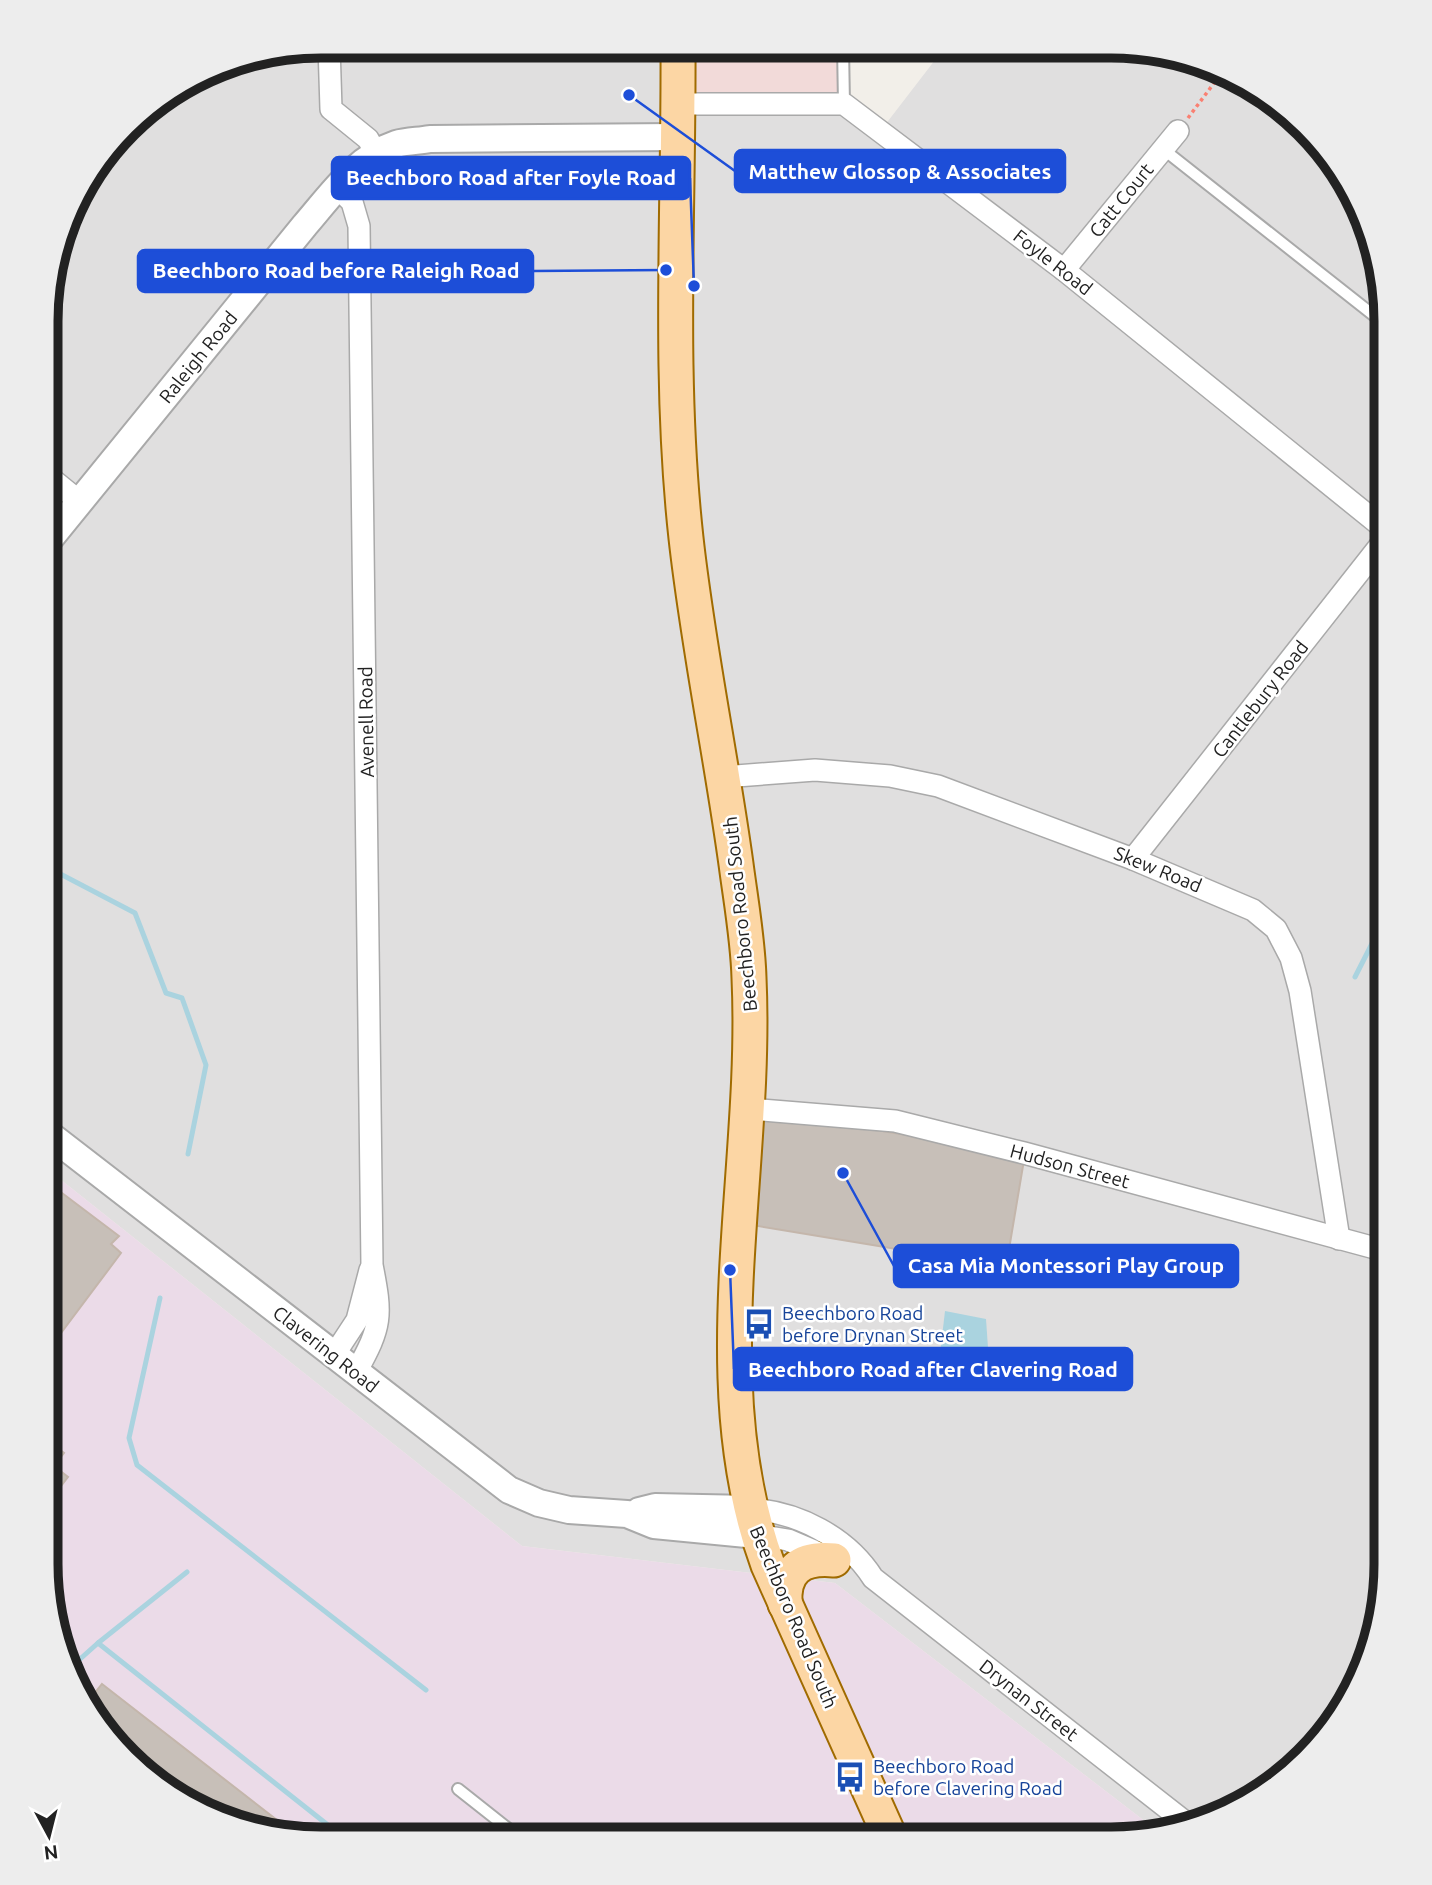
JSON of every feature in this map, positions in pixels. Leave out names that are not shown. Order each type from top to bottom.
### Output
[{"type":"main road","name":"Beechboro Road South","points":[[678,58],[678,410],[683,499],[692,590],[723,777],[748,958],[751,1023],[749,1110],[735,1317],[738,1449],[754,1522],[785,1604],[886,1827]]},
{"type":"main road","points":[[785,1604],[784,1591],[793,1571],[804,1562],[834,1560]]},
{"type":"street","points":[[330,58],[331,109],[368,139],[376,153]]},
{"type":"street","points":[[678,120],[844,104]]},
{"type":"street","name":"Foyle Road","points":[[844,104],[1064,270],[1374,520]]},
{"type":"street","name":"Raleigh Road","points":[[58,529],[337,187],[376,153],[398,144],[430,139],[678,120]]},
{"type":"street","name":"Catt Court","points":[[1064,270],[1178,131]]},
{"type":"street","name":"Avenell Road","points":[[337,187],[352,202],[359,226],[372,1265],[379,1303],[372,1343],[356,1371]]},
{"type":"street","points":[[58,484],[80,502]]},
{"type":"street","name":"Cantlebury Road","points":[[1133,859],[1374,553]]},
{"type":"street","name":"Skew Road","points":[[723,777],[815,770],[902,778],[938,786],[1133,859],[1253,910],[1276,929],[1291,958],[1300,992],[1339,1239]]},
{"type":"street","name":"Hudson Street","points":[[749,1110],[895,1121],[1024,1153],[1374,1248]]},
{"type":"street","name":"Clavering Road","points":[[58,1141],[487,1474],[524,1498],[569,1510],[627,1514],[654,1525],[754,1522]]},
{"type":"street","name":"Avenell Road","points":[[334,1355],[358,1320],[372,1265]]},
{"type":"street","name":"Drynan Street","points":[[873,1578],[856,1574],[834,1560],[754,1522],[769,1510],[816,1526],[857,1557],[873,1578],[1180,1818]]},
{"type":"lane","points":[[843,58],[844,104]]},
{"type":"lane","points":[[1163,149],[1374,315]]},
{"type":"lane","points":[[458,1789],[506,1827]]},
{"type":"path","points":[[1178,131],[1216,80]]},
{"type":"shaded area","points":[[304,58],[696,58],[839,111],[875,138],[937,58],[1128,58],[1179,67],[1227,85],[1257,102],[1285,123],[1309,147],[1330,175],[1360,236],[1374,304],[1374,1581],[1365,1632],[1347,1680],[1330,1710],[1309,1738],[1271,1773],[1243,1792],[1212,1807],[1149,1824],[835,1583],[522,1546],[58,1178],[58,304],[67,253],[85,205],[102,175],[123,147],[147,123],[175,102],[236,72]]},
{"type":"shaded area","points":[[680,58],[843,58],[844,100],[680,99]]},
{"type":"shaded area","points":[[58,1178],[522,1546],[835,1583],[1149,1824],[1128,1827],[304,1827],[236,1813],[189,1792],[147,1762],[123,1738],[102,1710],[78,1665],[63,1615],[58,1581]]},
{"type":"water","points":[[945,1311],[986,1319],[989,1362],[964,1387],[938,1371]]},
{"type":"building","points":[[764,1112],[1025,1154],[1006,1267],[746,1224]]},
{"type":"building","points":[[58,1190],[119,1236],[111,1244],[121,1253],[58,1337]]},
{"type":"building","points":[[58,1448],[64,1453],[58,1461]]},
{"type":"building","points":[[58,1469],[68,1477],[58,1490]]},
{"type":"building","points":[[102,1684],[282,1824],[220,1807],[175,1783],[147,1762],[123,1738],[93,1696]]},
{"type":"waterway","points":[[58,873],[135,913],[166,993],[182,998],[206,1065],[188,1154]]},
{"type":"waterway","points":[[1355,977],[1374,940]]},
{"type":"waterway","points":[[160,1298],[129,1438],[137,1465],[426,1690]]},
{"type":"waterway","points":[[187,1572],[98,1643],[330,1827]]},
{"type":"waterway","points":[[77,1662],[98,1643]]},
{"type":"place","name":"Matthew Glossop & Associates","points":[[629,95]]},
{"type":"place","name":"Beechboro Road before Raleigh Road","points":[[666,270]]},
{"type":"place","name":"Beechboro Road after Foyle Road","points":[[694,286]]},
{"type":"place","name":"Casa Mia Montessori Play Group","points":[[843,1173]]},
{"type":"place","name":"Beechboro Road after Clavering Road","points":[[730,1270]]},
{"type":"place","name":"Beechboro Road before Drynan Street","points":[[759,1324]]},
{"type":"place","name":"Beechboro Road before Clavering Road","points":[[850,1777]]}]
